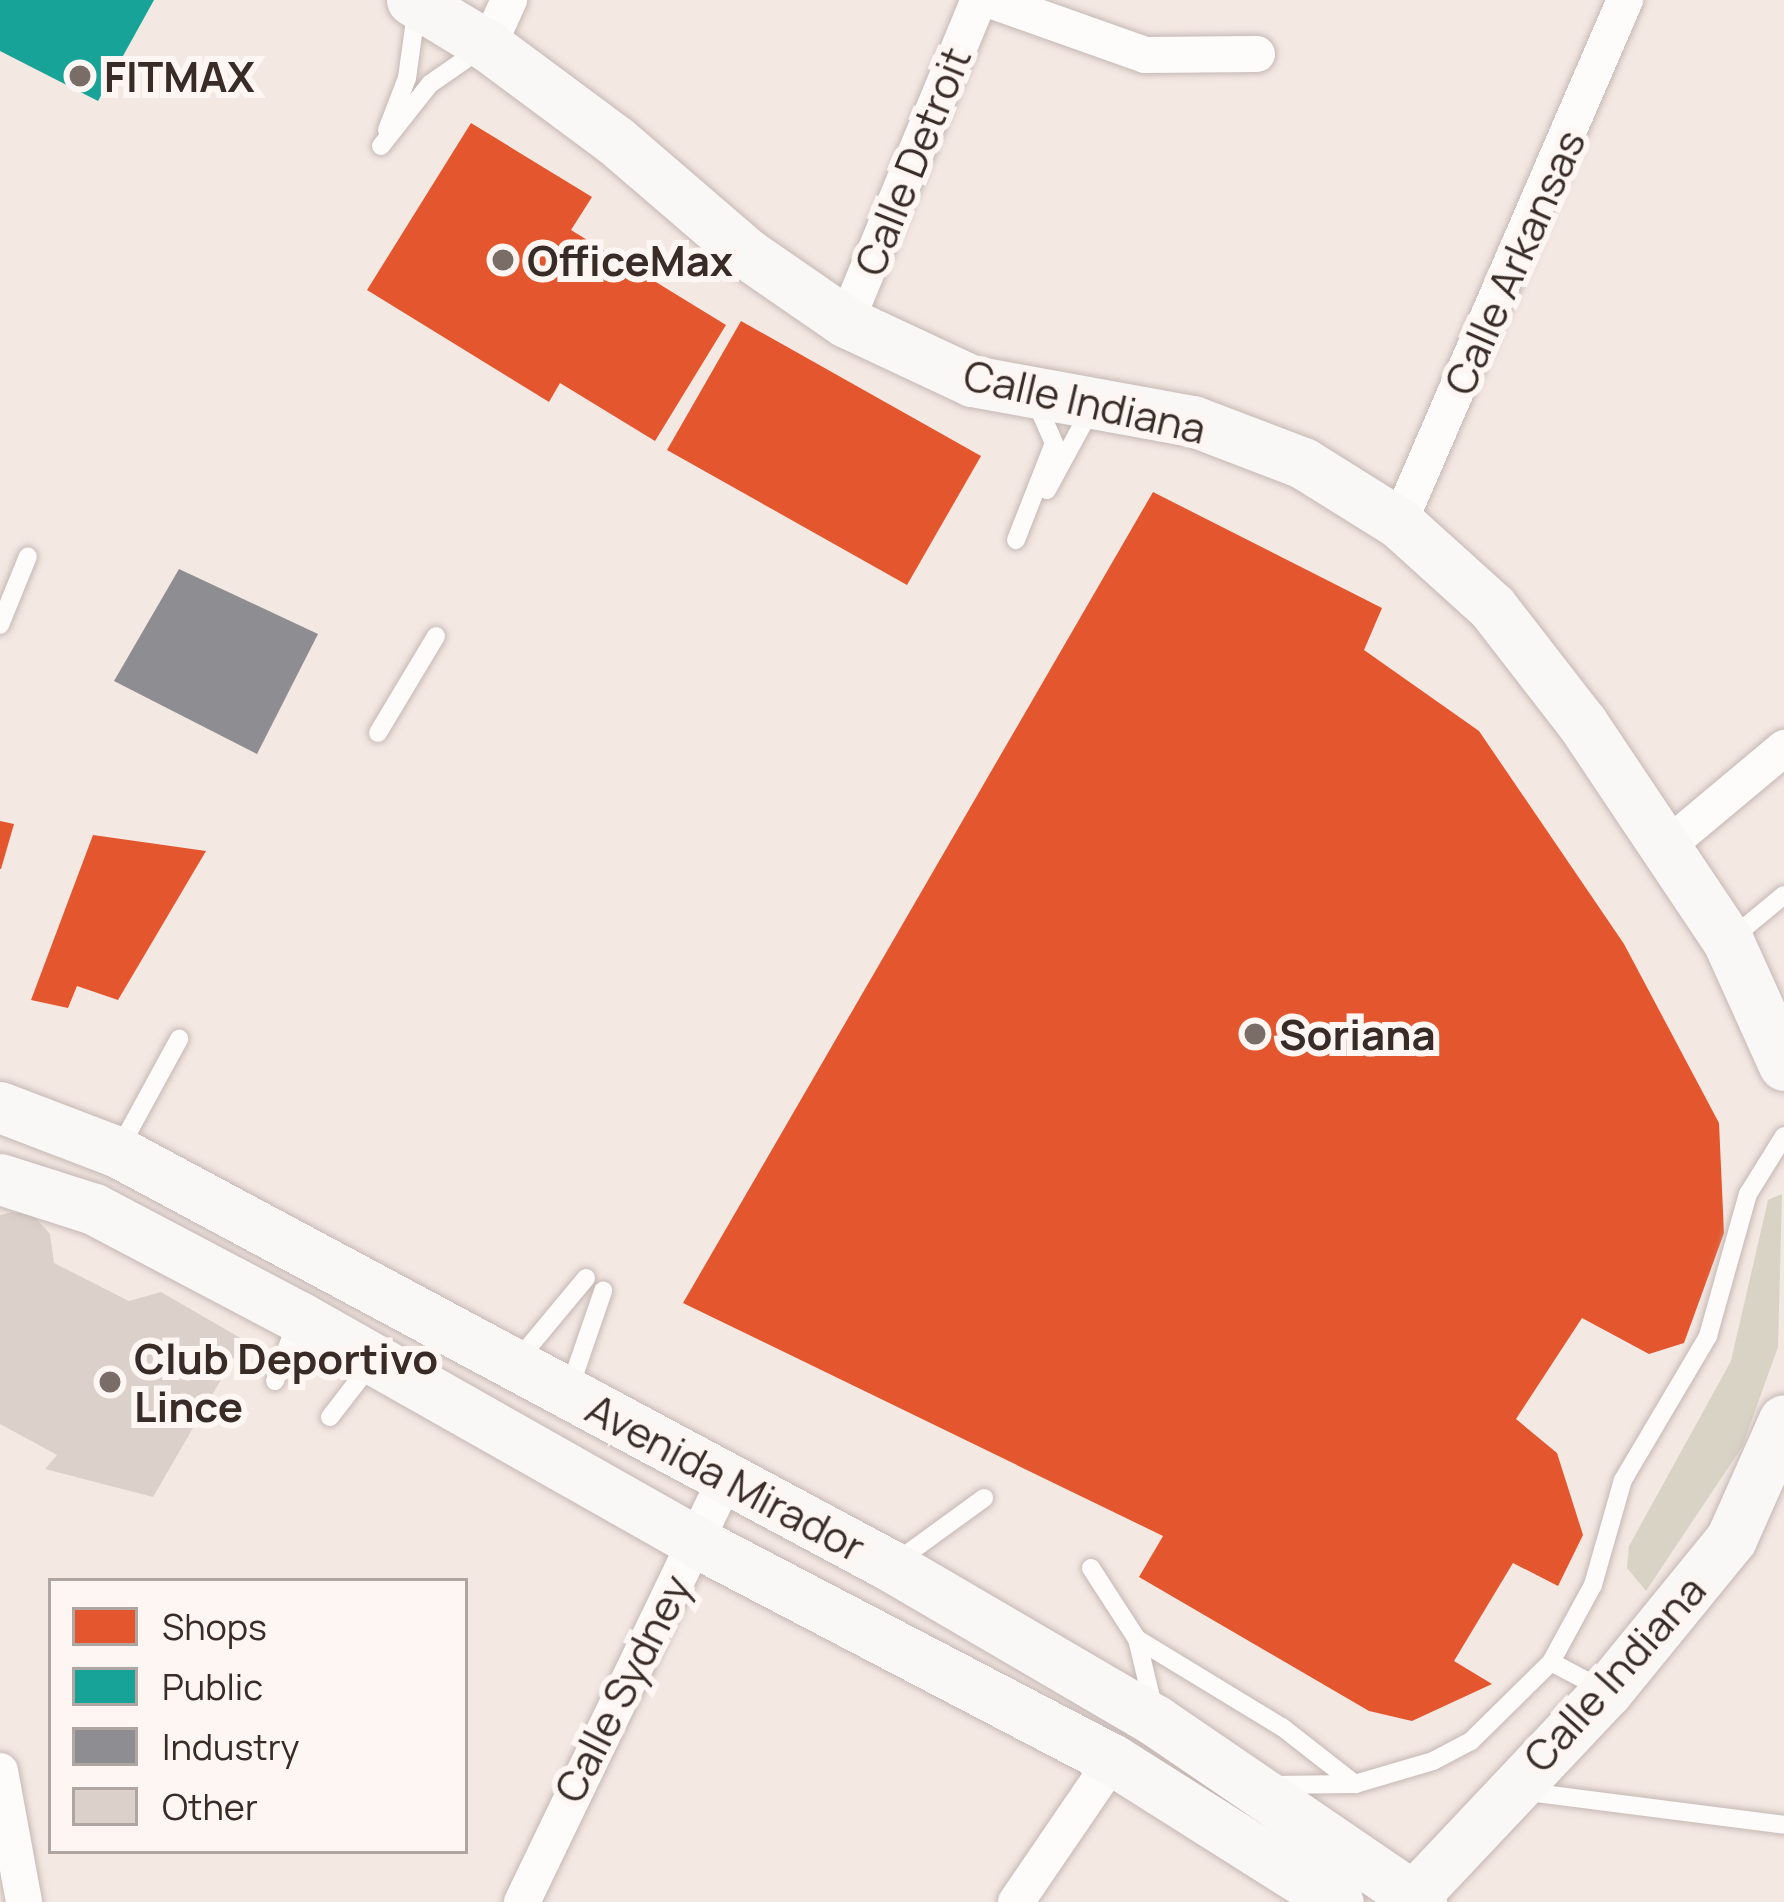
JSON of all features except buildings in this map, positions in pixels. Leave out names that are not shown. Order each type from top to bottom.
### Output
[{"type":"main road","name":"Calle Indiana","points":[[415,2],[488,46],[616,141],[746,253],[846,322],[972,381],[1193,421],[1303,463],[1399,523],[1492,607],[1667,846],[1729,941],[1784,1065]]},
{"type":"main road","name":"Avenida Mirador","points":[[0,1107],[118,1152],[517,1360],[891,1566],[1156,1721],[1414,1900]]},
{"type":"main road","name":"Avenida Mirador","points":[[0,1179],[94,1209],[299,1317],[696,1542],[1113,1760],[1338,1902]]},
{"type":"main road","name":"Calle Indiana","points":[[1414,1900],[1510,1790],[1606,1691],[1731,1539],[1784,1420]]},
{"type":"street","points":[[488,46],[509,0]]},
{"type":"street","name":"Calle Detroit","points":[[846,322],[979,0]]},
{"type":"street","points":[[990,0],[1145,55],[1258,54]]},
{"type":"street","name":"Calle Arkansas","points":[[1399,523],[1625,0]]},
{"type":"street","points":[[1667,846],[1784,748]]},
{"type":"street","name":"Calle Sydney","points":[[522,1902],[537,1858],[727,1476]]},
{"type":"street","points":[[1016,1902],[1113,1760]]},
{"type":"street","points":[[0,1771],[24,1902]]},
{"type":"lane","points":[[415,2],[407,78],[381,146],[430,84],[488,46]]},
{"type":"lane","points":[[1032,395],[1054,443],[1016,539],[1093,406]]},
{"type":"lane","points":[[0,625],[28,556]]},
{"type":"lane","points":[[378,733],[436,636]]},
{"type":"lane","points":[[1729,941],[1784,895]]},
{"type":"lane","points":[[118,1152],[179,1039]]},
{"type":"lane","points":[[1250,1785],[1355,1784],[1395,1777],[1471,1741],[1551,1662],[1593,1585],[1623,1480],[1708,1336],[1748,1194],[1784,1136]]},
{"type":"lane","points":[[517,1360],[586,1278]]},
{"type":"lane","points":[[568,1391],[603,1292]]},
{"type":"lane","points":[[275,1381],[299,1317]]},
{"type":"lane","points":[[330,1417],[351,1380],[377,1360]]},
{"type":"lane","points":[[891,1566],[984,1498]]},
{"type":"lane","points":[[1090,1568],[1137,1639],[1156,1721]]},
{"type":"lane","points":[[1137,1639],[1282,1727],[1355,1784]]},
{"type":"lane","points":[[1551,1662],[1606,1691]]},
{"type":"lane","points":[[1510,1790],[1784,1825]]},
{"type":"shaded area","points":[[1782,1194],[1778,1347],[1742,1447],[1646,1591],[1627,1568],[1629,1546],[1731,1361],[1768,1200]]},
{"type":"place","name":"FITMAX","points":[[80,76]]},
{"type":"place","name":"OfficeMax","points":[[503,260]]},
{"type":"place","name":"Soriana","points":[[1255,1034]]},
{"type":"place","name":"Club Deportivo Lince","points":[[110,1382]]}]
